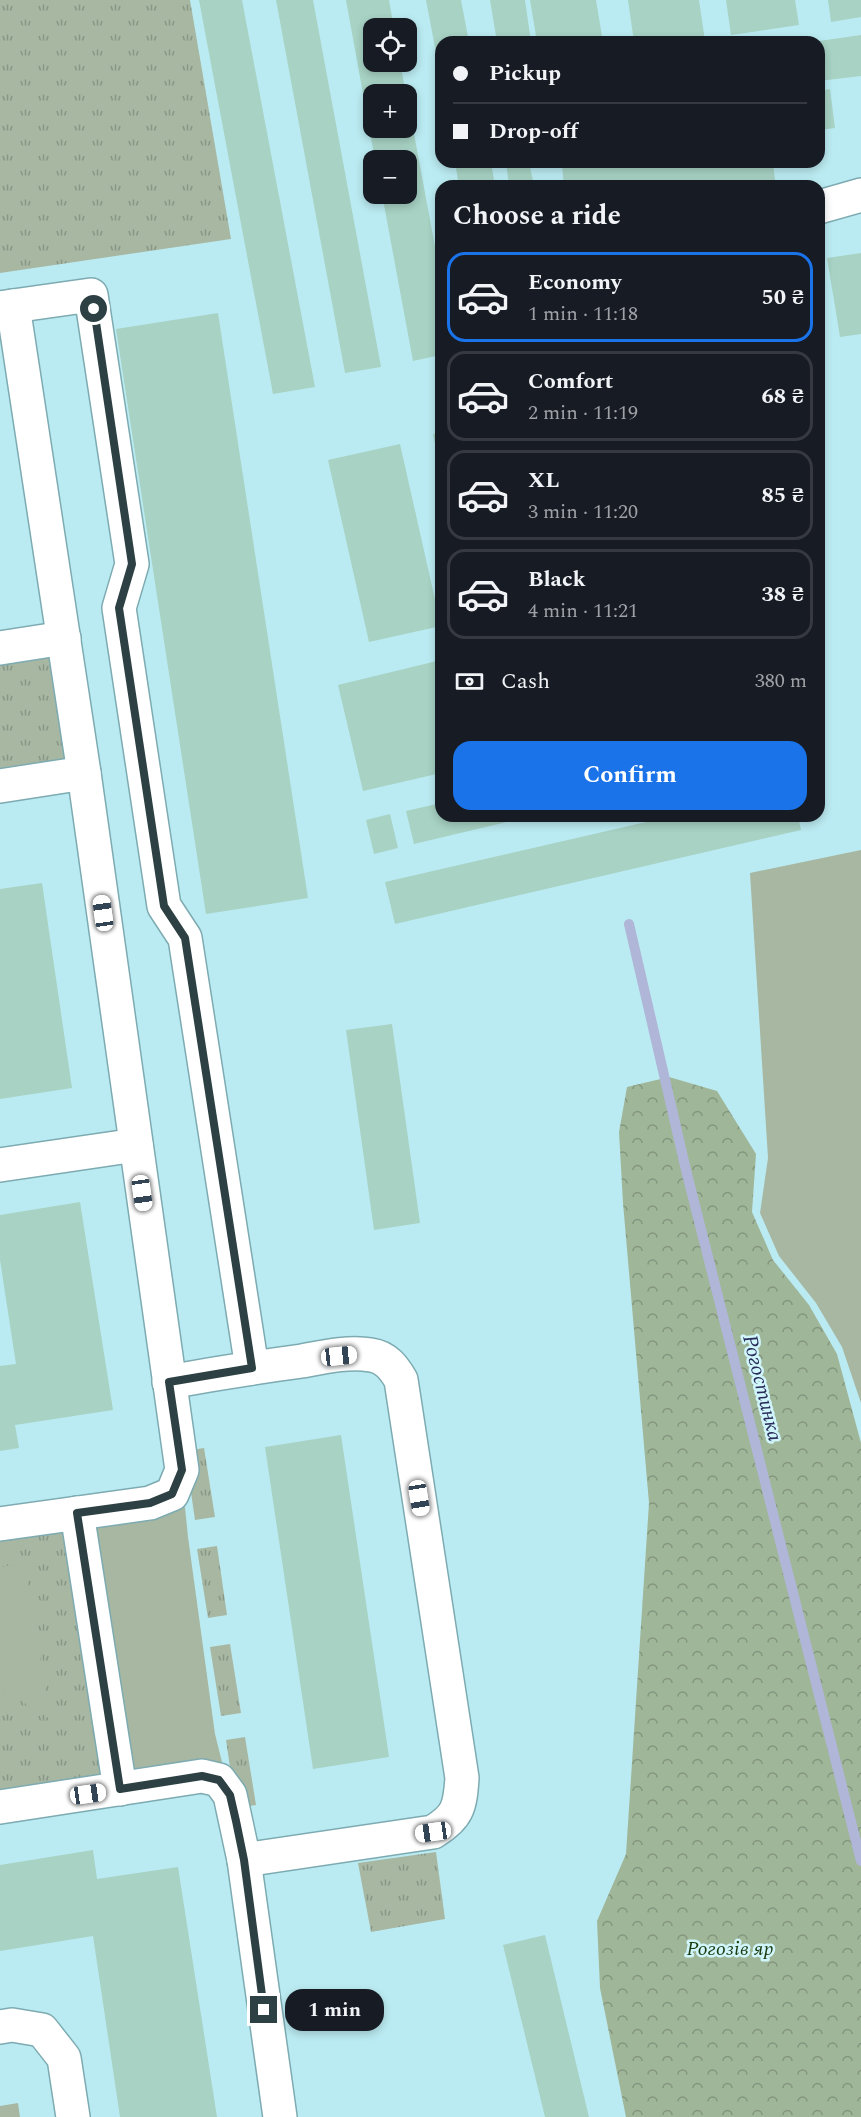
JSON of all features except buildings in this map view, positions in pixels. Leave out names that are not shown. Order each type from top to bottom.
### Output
[{"type":"lane","points":[[825,205],[861,195]]},
{"type":"lane","points":[[0,1524],[150,1503],[172,1494],[182,1470],[64,638],[6,307],[91,295],[132,564],[119,608],[164,906],[185,938],[252,1368]]},
{"type":"lane","points":[[0,648],[64,638]]},
{"type":"lane","points":[[0,786],[84,773]]},
{"type":"lane","points":[[0,1165],[136,1145]]},
{"type":"lane","points":[[169,1382],[354,1354],[372,1355],[384,1360],[394,1367],[401,1380],[462,1778],[460,1801],[455,1815],[433,1832],[244,1860]]},
{"type":"lane","points":[[77,1513],[120,1789]]},
{"type":"lane","points":[[0,1808],[202,1776],[219,1780],[230,1795],[244,1860],[280,2117]]},
{"type":"lane","points":[[6,2026],[42,2030],[64,2058],[73,2117]]},
{"type":"green space","points":[[0,0],[190,0],[231,239],[0,273]]},
{"type":"green space","points":[[43,652],[53,660],[69,754],[60,764],[0,774],[0,660]]},
{"type":"green space","points":[[861,850],[861,1403],[842,1347],[816,1303],[779,1256],[760,1213],[768,1158],[750,873]]},
{"type":"green space","name":"Рогозів яр","points":[[669,1077],[717,1091],[756,1154],[752,1212],[773,1260],[809,1305],[837,1354],[861,1443],[861,2117],[626,2117],[600,1988],[597,1921],[626,1854],[649,1503],[619,1132],[627,1087]]},
{"type":"green space","points":[[204,1448],[215,1517],[195,1520],[185,1451]]},
{"type":"green space","points":[[185,1507],[215,1734],[222,1762],[138,1774],[124,1760],[90,1537],[95,1522]]},
{"type":"green space","points":[[62,1524],[109,1773],[0,1796],[0,1532]]},
{"type":"green space","points":[[217,1546],[227,1615],[208,1618],[197,1549]]},
{"type":"green space","points":[[25,1563],[50,1719],[0,1688],[0,1567]]},
{"type":"green space","points":[[230,1644],[241,1713],[221,1716],[210,1647]]},
{"type":"green space","points":[[245,1737],[256,1805],[236,1808],[226,1740]]},
{"type":"green space","points":[[436,1852],[445,1919],[371,1932],[358,1863]]},
{"type":"green space","points":[[18,2103],[20,2117],[0,2117],[0,2106]]},
{"type":"waterway","name":"Рогостинка","points":[[629,924],[686,1170],[861,1861]]},
{"type":"route","points":[[94,309],[132,564],[119,608],[164,906],[185,938],[252,1368],[169,1382],[182,1470],[172,1494],[150,1503],[77,1513],[120,1789],[202,1776],[219,1780],[230,1795],[244,1860],[264,2010]]}]
